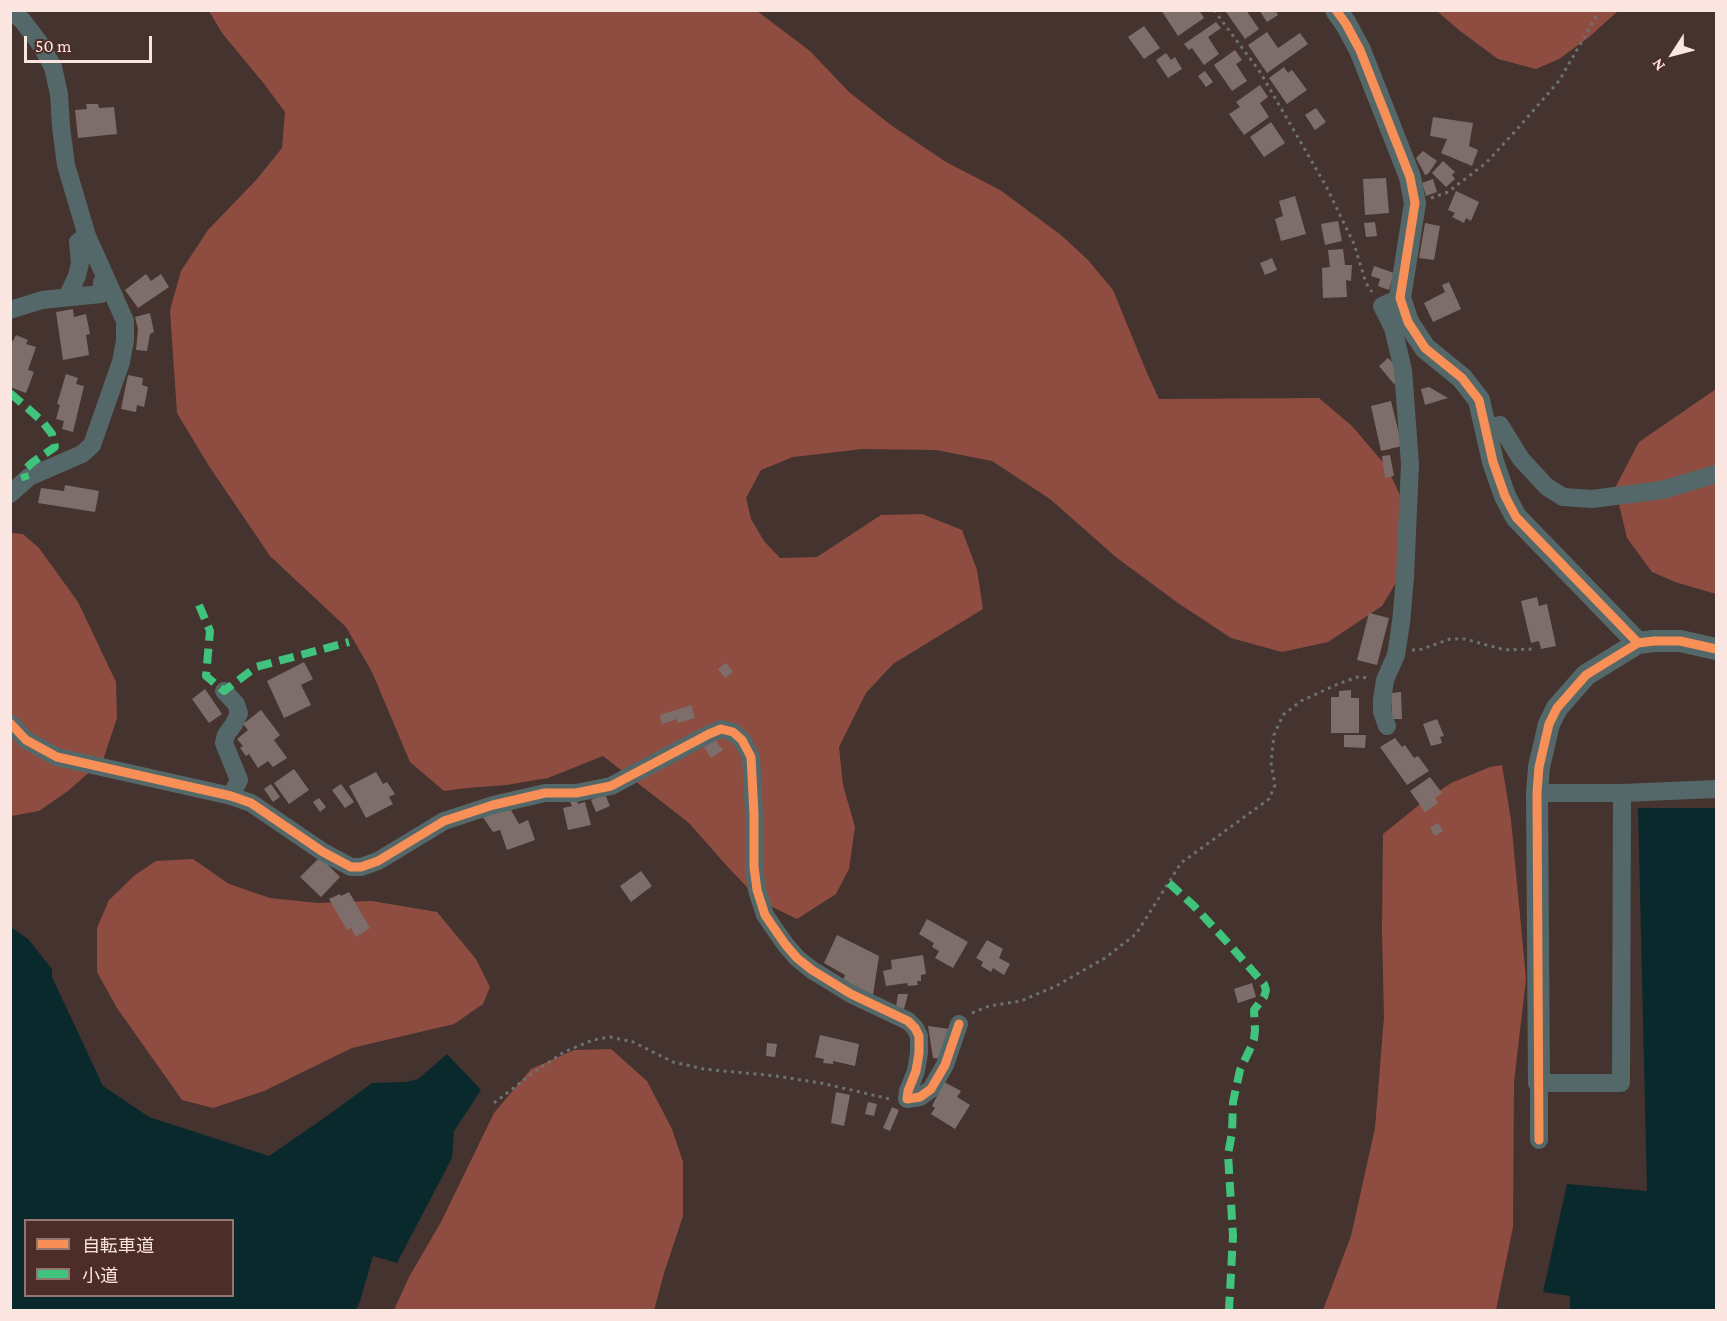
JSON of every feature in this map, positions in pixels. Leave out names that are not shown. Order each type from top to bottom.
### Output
[{"type":"street","points":[[1336,10],[1360,50],[1410,177],[1415,201],[1391,302],[1393,328],[1403,370],[1410,464],[1405,577],[1398,640],[1392,666],[1385,680],[1382,706],[1387,726]]},
{"type":"street","points":[[10,11],[22,20],[41,45],[53,67],[59,94],[66,165],[87,236],[125,321],[125,340],[121,362],[92,445],[82,454],[29,477],[10,494]]},
{"type":"street","points":[[67,297],[79,270],[78,242],[87,236]]},
{"type":"street","points":[[10,310],[42,300],[101,294],[105,276]]},
{"type":"street","points":[[1391,302],[1425,348],[1462,378],[1479,400],[1493,462],[1505,496],[1516,517],[1638,643]]},
{"type":"street","points":[[1486,428],[1500,425],[1521,459],[1547,487],[1563,497],[1592,500],[1662,490],[1716,474]]},
{"type":"street","points":[[1539,1140],[1537,793],[1539,767],[1549,724],[1557,708],[1587,675],[1638,643],[1680,641],[1716,649]]},
{"type":"street","points":[[224,691],[236,704],[239,713],[224,742],[239,780],[231,796]]},
{"type":"street","points":[[10,723],[26,740],[57,757],[231,796],[251,803],[323,852],[351,867],[361,867],[378,861],[444,821],[493,805],[545,793],[576,793],[611,786],[709,734],[721,729],[733,732],[742,740],[751,757],[754,814],[753,867],[757,891],[765,915],[785,944],[812,970],[851,994],[908,1021],[915,1028],[919,1036],[919,1053],[907,1099],[920,1096],[931,1089],[945,1065],[959,1024]]},
{"type":"street","points":[[1537,793],[1622,793],[1716,789]]},
{"type":"street","points":[[1539,1083],[1621,1083],[1622,793]]},
{"type":"path","points":[[1214,10],[1260,72],[1320,176],[1354,244],[1366,283],[1391,302]]},
{"type":"path","points":[[1415,201],[1448,192],[1486,163],[1559,81],[1600,10]]},
{"type":"path","points":[[1398,640],[1412,650],[1419,650],[1450,639],[1465,639],[1506,650],[1533,650]]},
{"type":"path","points":[[959,1024],[965,1016],[989,1006],[1021,1001],[1056,986],[1105,958],[1136,934],[1180,863],[1269,799],[1275,785],[1271,763],[1274,735],[1283,715],[1301,701],[1358,677],[1385,680]]},
{"type":"path","points":[[494,1103],[532,1073],[564,1052],[593,1040],[610,1037],[633,1042],[673,1062],[704,1069],[776,1076],[821,1083],[885,1099],[907,1099]]},
{"type":"shaded area","points":[[209,11],[757,11],[810,51],[849,92],[891,125],[946,162],[1000,190],[1061,235],[1088,260],[1113,290],[1159,399],[1319,398],[1352,426],[1387,467],[1409,515],[1408,563],[1382,606],[1328,642],[1282,652],[1231,638],[1117,558],[1050,499],[992,461],[936,450],[863,449],[793,457],[761,470],[746,498],[751,519],[764,541],[780,558],[817,557],[881,515],[922,514],[962,530],[977,570],[983,609],[893,664],[866,693],[839,747],[843,785],[855,827],[849,869],[836,894],[797,919],[760,901],[689,823],[603,756],[548,778],[444,791],[410,762],[372,672],[346,627],[270,556],[209,466],[177,413],[170,310],[181,271],[208,230],[257,179],[282,148],[285,112],[222,33]]},
{"type":"shaded area","points":[[1437,11],[1618,11],[1588,38],[1559,59],[1536,69],[1498,59]]},
{"type":"shaded area","points":[[1716,389],[1716,594],[1675,582],[1652,572],[1627,538],[1615,488],[1639,442]]},
{"type":"shaded area","points":[[11,533],[23,534],[39,548],[78,602],[116,682],[117,718],[103,760],[68,791],[39,811],[11,816]]},
{"type":"shaded area","points":[[1502,765],[1511,820],[1526,979],[1514,1082],[1513,1227],[1496,1310],[1323,1310],[1351,1236],[1375,1128],[1384,1017],[1383,834],[1451,783],[1490,767]]},
{"type":"shaded area","points":[[193,859],[229,884],[270,898],[317,903],[372,901],[437,912],[476,959],[490,987],[483,1004],[454,1024],[352,1048],[264,1091],[213,1108],[182,1100],[117,1008],[97,972],[97,928],[109,900],[135,875],[156,861]]},
{"type":"shaded area","points":[[611,1049],[647,1081],[672,1129],[683,1162],[683,1216],[654,1310],[394,1310],[409,1277],[441,1222],[494,1113],[531,1069],[574,1050]]},
{"type":"water","points":[[1638,808],[1716,808],[1716,1310],[1570,1310],[1570,1296],[1543,1292],[1567,1184],[1647,1191]]},
{"type":"water","points":[[11,927],[28,939],[52,969],[52,977],[103,1086],[149,1117],[269,1156],[372,1083],[406,1082],[418,1079],[447,1054],[481,1090],[454,1131],[452,1158],[397,1263],[373,1256],[356,1310],[11,1310]]},
{"type":"building","points":[[1161,10],[1199,10],[1204,18],[1178,36]]},
{"type":"building","points":[[1246,10],[1259,29],[1245,39],[1226,12]]},
{"type":"building","points":[[1259,10],[1275,10],[1278,15],[1267,22]]},
{"type":"building","points":[[1216,22],[1221,28],[1208,37],[1219,54],[1204,65],[1192,48],[1189,50],[1184,44]]},
{"type":"building","points":[[1144,26],[1160,48],[1144,59],[1128,37]]},
{"type":"building","points":[[1267,32],[1278,48],[1300,33],[1308,44],[1267,73],[1248,45]]},
{"type":"building","points":[[1235,50],[1242,60],[1236,64],[1247,81],[1232,91],[1214,65]]},
{"type":"building","points":[[1166,53],[1171,60],[1175,57],[1182,69],[1168,78],[1156,60]]},
{"type":"building","points":[[1284,67],[1288,73],[1292,70],[1307,90],[1287,104],[1269,78]]},
{"type":"building","points":[[1205,71],[1213,82],[1206,87],[1198,76]]},
{"type":"building","points":[[1260,85],[1268,97],[1260,103],[1269,117],[1244,135],[1229,114],[1240,107],[1236,102]]},
{"type":"building","points":[[86,104],[98,104],[99,108],[114,107],[117,134],[78,138],[75,110],[87,109]]},
{"type":"building","points":[[1316,108],[1326,122],[1315,130],[1305,115]]},
{"type":"building","points":[[1433,117],[1473,123],[1469,146],[1478,150],[1472,166],[1441,153],[1447,139],[1430,136]]},
{"type":"building","points":[[1271,122],[1285,143],[1264,157],[1250,137]]},
{"type":"building","points":[[1423,151],[1437,161],[1425,175],[1416,158]]},
{"type":"building","points":[[1443,161],[1455,172],[1452,175],[1455,179],[1446,187],[1432,173]]},
{"type":"building","points":[[1386,178],[1389,213],[1365,215],[1363,179]]},
{"type":"building","points":[[1433,179],[1437,192],[1426,196],[1422,183]]},
{"type":"building","points":[[1456,191],[1479,202],[1471,221],[1466,218],[1464,223],[1452,217],[1455,213],[1448,210]]},
{"type":"building","points":[[1295,196],[1306,234],[1281,241],[1275,219],[1283,216],[1279,201]]},
{"type":"building","points":[[1338,221],[1342,241],[1325,245],[1321,224]]},
{"type":"building","points":[[1375,222],[1377,236],[1366,237],[1364,223]]},
{"type":"building","points":[[1425,223],[1440,226],[1434,260],[1419,258]]},
{"type":"building","points":[[1343,249],[1345,265],[1352,265],[1351,281],[1346,280],[1347,297],[1323,298],[1322,268],[1330,267],[1328,250]]},
{"type":"building","points":[[1272,258],[1277,270],[1265,275],[1260,263]]},
{"type":"building","points":[[1374,266],[1394,273],[1389,290],[1378,286],[1380,279],[1371,276]]},
{"type":"building","points":[[146,274],[151,281],[161,274],[169,287],[138,308],[125,290]]},
{"type":"building","points":[[1449,282],[1461,309],[1433,322],[1424,303],[1445,292],[1442,285]]},
{"type":"building","points":[[73,309],[74,317],[86,314],[90,334],[86,335],[89,355],[63,360],[56,312]]},
{"type":"building","points":[[150,313],[154,332],[150,334],[147,351],[136,350],[138,329],[135,317]]},
{"type":"building","points":[[16,335],[28,340],[26,344],[36,347],[28,370],[34,372],[26,393],[10,387],[10,340],[13,341]]},
{"type":"building","points":[[1388,358],[1395,365],[1399,380],[1394,384],[1379,366]]},
{"type":"building","points":[[66,374],[78,378],[76,384],[84,386],[73,432],[62,429],[64,421],[56,419],[60,405],[57,404]]},
{"type":"building","points":[[128,375],[143,378],[142,385],[148,387],[144,407],[137,405],[136,412],[121,409]]},
{"type":"building","points":[[1429,387],[1448,398],[1425,405],[1421,389]]},
{"type":"building","points":[[1391,401],[1402,446],[1381,451],[1371,406]]},
{"type":"building","points":[[1390,455],[1394,476],[1385,478],[1382,456]]},
{"type":"building","points":[[65,485],[99,491],[95,512],[38,503],[41,488],[64,491]]},
{"type":"building","points":[[1537,597],[1539,606],[1547,604],[1556,646],[1541,649],[1539,641],[1531,643],[1521,601]]},
{"type":"building","points":[[1369,613],[1389,618],[1377,665],[1357,660]]},
{"type":"building","points":[[304,662],[313,679],[301,685],[311,705],[284,718],[267,681]]},
{"type":"building","points":[[726,663],[733,672],[725,678],[718,669]]},
{"type":"building","points":[[205,689],[222,714],[209,723],[192,699]]},
{"type":"building","points":[[1351,690],[1351,698],[1359,698],[1359,733],[1331,733],[1331,697],[1339,697],[1339,691]]},
{"type":"building","points":[[1401,692],[1402,719],[1392,719],[1391,693]]},
{"type":"building","points":[[691,705],[695,718],[678,723],[677,719],[662,724],[660,715]]},
{"type":"building","points":[[261,710],[280,735],[274,740],[287,758],[273,767],[268,761],[258,768],[249,754],[246,756],[240,748],[243,746],[237,739],[248,730],[243,724]]},
{"type":"building","points":[[1437,719],[1444,736],[1440,737],[1442,743],[1431,746],[1423,724]]},
{"type":"building","points":[[1344,735],[1366,735],[1365,748],[1344,747]]},
{"type":"building","points":[[1395,738],[1402,747],[1405,745],[1414,758],[1418,756],[1429,771],[1407,785],[1380,747]]},
{"type":"building","points":[[715,740],[723,750],[711,758],[704,747]]},
{"type":"building","points":[[294,769],[309,790],[289,804],[274,783]]},
{"type":"building","points":[[376,772],[383,784],[387,782],[395,794],[389,797],[393,804],[366,818],[349,786]]},
{"type":"building","points":[[1430,777],[1442,793],[1435,798],[1438,803],[1425,812],[1410,791]]},
{"type":"building","points":[[271,784],[280,797],[273,802],[264,789]]},
{"type":"building","points":[[341,784],[354,802],[345,808],[332,790]]},
{"type":"building","points":[[605,794],[610,806],[596,812],[591,800]]},
{"type":"building","points":[[319,798],[326,807],[320,812],[313,802]]},
{"type":"building","points":[[577,800],[578,804],[585,802],[591,825],[568,830],[563,808],[572,806],[570,802]]},
{"type":"building","points":[[511,810],[519,824],[528,820],[535,840],[507,850],[500,830],[493,832],[482,816]]},
{"type":"building","points":[[1438,823],[1443,831],[1435,836],[1430,828]]},
{"type":"building","points":[[320,857],[340,877],[321,897],[300,877]]},
{"type":"building","points":[[641,871],[652,886],[631,902],[620,886]]},
{"type":"building","points":[[349,892],[370,928],[356,937],[351,928],[347,930],[329,899]]},
{"type":"building","points":[[927,919],[968,942],[953,968],[935,958],[939,951],[932,947],[934,943],[919,934]]},
{"type":"building","points":[[837,935],[879,956],[873,995],[843,980],[845,975],[824,963]]},
{"type":"building","points":[[987,940],[1003,949],[999,958],[1010,964],[1004,975],[993,968],[991,972],[981,966],[983,962],[976,958]]},
{"type":"building","points":[[923,955],[926,974],[921,975],[921,981],[917,981],[918,985],[908,986],[907,983],[886,986],[883,971],[892,969],[891,960]]},
{"type":"building","points":[[1252,983],[1256,997],[1238,1003],[1234,989]]},
{"type":"building","points":[[898,994],[908,994],[904,1009],[896,1007]]},
{"type":"building","points":[[928,1026],[950,1029],[941,1059],[933,1058]]},
{"type":"building","points":[[820,1035],[859,1044],[855,1066],[833,1061],[833,1064],[823,1063],[824,1059],[815,1057]]},
{"type":"building","points":[[767,1043],[777,1044],[775,1057],[766,1056]]},
{"type":"building","points":[[944,1082],[961,1091],[957,1097],[970,1105],[955,1129],[931,1114],[935,1108],[932,1106]]},
{"type":"building","points":[[836,1092],[850,1095],[844,1126],[831,1123]]},
{"type":"building","points":[[868,1102],[877,1104],[874,1116],[865,1114]]},
{"type":"building","points":[[892,1107],[899,1110],[890,1131],[883,1128]]},
{"type":"marked path","points":[[10,393],[41,420],[52,434],[55,447],[23,471],[26,480]]},
{"type":"marked path","points":[[199,605],[210,631],[206,676],[224,691],[256,667],[349,642]]},
{"type":"marked path","points":[[1169,883],[1228,943],[1264,984],[1266,990],[1264,997],[1254,1010],[1254,1039],[1240,1070],[1233,1102],[1232,1133],[1228,1154],[1233,1236],[1229,1310]]},
{"type":"cycle path","points":[[1336,10],[1360,50],[1410,177],[1415,203],[1400,298],[1408,322],[1425,348],[1462,378],[1479,400],[1493,462],[1505,496],[1516,517],[1638,643]]},
{"type":"cycle path","points":[[1539,1140],[1537,793],[1539,767],[1549,724],[1557,708],[1586,675],[1638,643],[1680,641],[1716,649]]},
{"type":"cycle path","points":[[10,723],[26,740],[57,757],[231,796],[251,803],[323,852],[351,867],[361,867],[378,861],[444,821],[493,805],[545,793],[576,793],[611,786],[709,734],[721,729],[733,732],[742,740],[751,757],[754,867],[757,890],[765,915],[785,944],[812,970],[851,994],[908,1021],[915,1028],[919,1036],[919,1053],[907,1099],[920,1097],[931,1089],[945,1065],[959,1024]]}]
